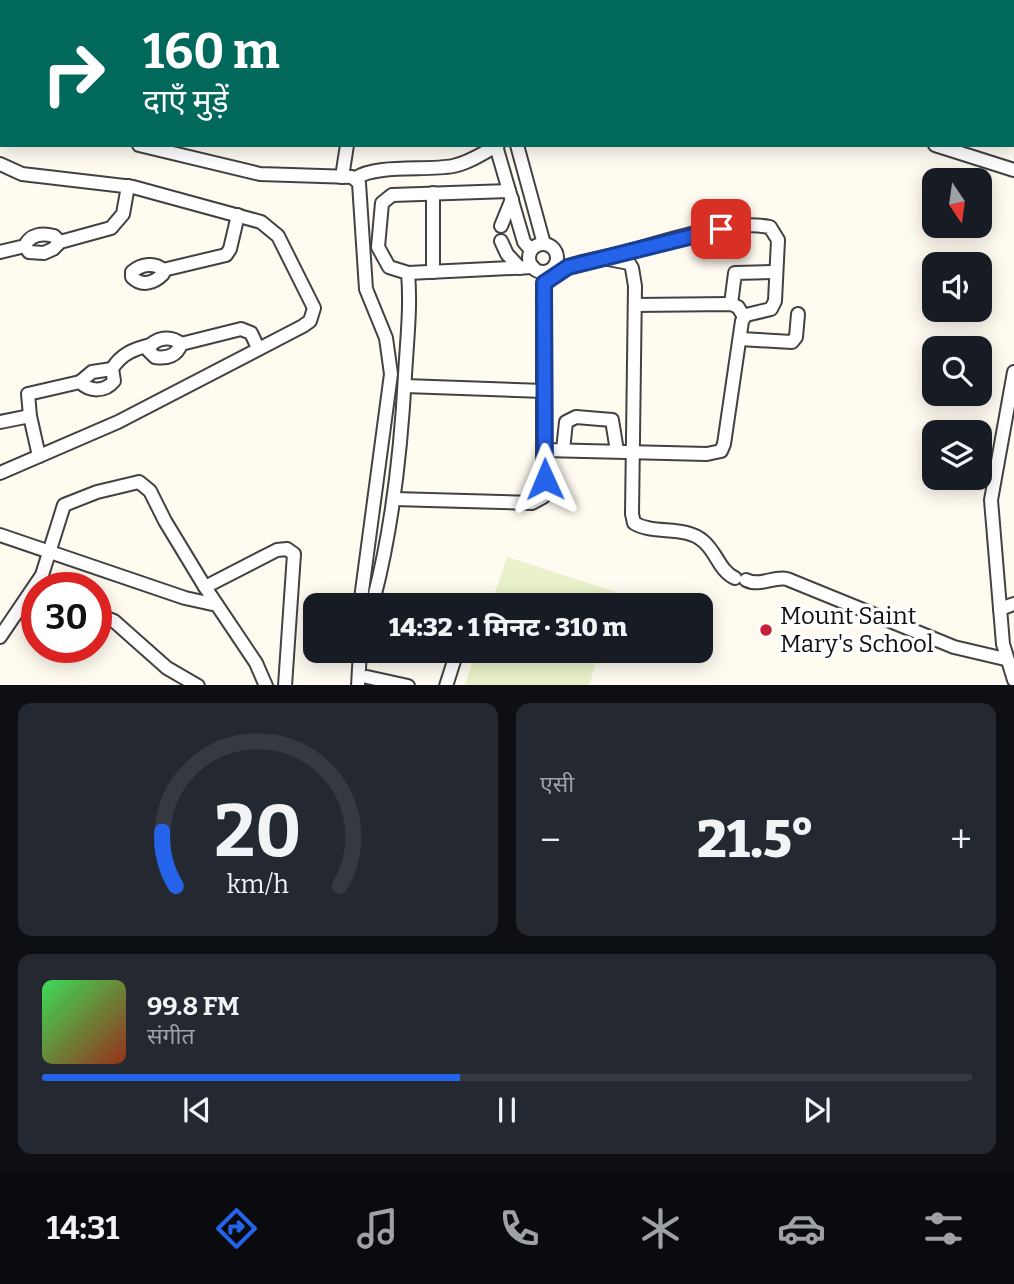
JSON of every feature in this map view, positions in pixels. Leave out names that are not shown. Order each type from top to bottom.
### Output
[{"type":"street","points":[[147,147],[260,174],[356,178],[374,170],[411,170],[463,164],[495,147]]},
{"type":"street","points":[[342,177],[346,147]]},
{"type":"street","points":[[394,499],[538,502],[543,497],[544,391],[535,272],[530,262],[531,250],[524,242],[497,147]]},
{"type":"street","points":[[518,147],[544,244]]},
{"type":"street","points":[[941,147],[1014,170]]},
{"type":"street","points":[[0,164],[22,174],[128,186],[238,215],[272,229],[314,308],[310,321],[303,326],[118,422],[0,473]]},
{"type":"street","points":[[356,178],[360,189],[366,289],[386,338],[391,367],[362,593]]},
{"type":"street","points":[[0,252],[25,246],[30,238],[38,235],[54,236],[60,242],[115,225],[123,214],[128,186]]},
{"type":"street","points":[[433,193],[433,272]]},
{"type":"street","points":[[510,195],[392,195],[382,203],[379,254],[389,267],[408,272],[535,272],[549,270],[569,257],[580,263],[721,229],[755,225],[770,227],[776,233],[778,247],[774,306],[744,317]]},
{"type":"street","points":[[501,226],[510,195]]},
{"type":"street","points":[[163,270],[226,255],[230,250],[238,215]]},
{"type":"street","points":[[501,241],[507,254],[535,272]]},
{"type":"street","points":[[531,250],[544,244],[551,247],[556,264]]},
{"type":"street","points":[[602,258],[629,262],[632,268],[635,305],[632,452],[634,523],[703,540],[728,575],[754,583],[787,579],[872,611],[939,641],[1005,659]]},
{"type":"street","points":[[375,593],[394,499],[409,323],[408,272]]},
{"type":"street","points":[[731,304],[735,273],[775,272]]},
{"type":"street","points":[[544,450],[708,454],[721,451],[744,317],[738,307],[731,304],[635,305]]},
{"type":"street","points":[[740,339],[792,342],[796,337],[797,314]]},
{"type":"street","points":[[39,456],[28,394],[80,382],[92,372],[112,369],[125,354],[169,338],[181,344],[245,329],[251,333],[258,348]]},
{"type":"street","points":[[150,345],[150,355],[162,358],[174,355],[181,344]]},
{"type":"street","points":[[80,382],[89,388],[108,387],[115,379],[112,369]]},
{"type":"street","points":[[1014,372],[991,495],[1005,659],[1014,680]]},
{"type":"street","points":[[405,386],[544,391]]},
{"type":"street","points":[[0,422],[30,416]]},
{"type":"street","points":[[563,450],[566,422],[576,417],[612,420],[617,451]]},
{"type":"street","points":[[42,572],[64,505],[97,492],[139,482],[150,491],[205,587],[256,663],[266,685]]},
{"type":"street","points":[[0,535],[51,550],[174,594],[217,605]]},
{"type":"street","points":[[205,587],[277,550],[287,549],[294,554],[285,685]]},
{"type":"street","points":[[1000,609],[1014,604]]},
{"type":"street","points":[[0,637],[21,611]]},
{"type":"street","points":[[112,620],[167,667],[198,685]]},
{"type":"street","points":[[361,663],[362,681],[408,685]]},
{"type":"street","points":[[446,685],[453,663]]},
{"type":"green space","points":[[507,557],[619,593],[495,593]]},
{"type":"green space","points":[[472,663],[596,663],[589,685],[465,685]]},
{"type":"place","name":"Mount Saint Mary's School","points":[[766,630]]},
{"type":"route","points":[[545,479],[544,283],[568,267],[587,261],[721,229]]}]
